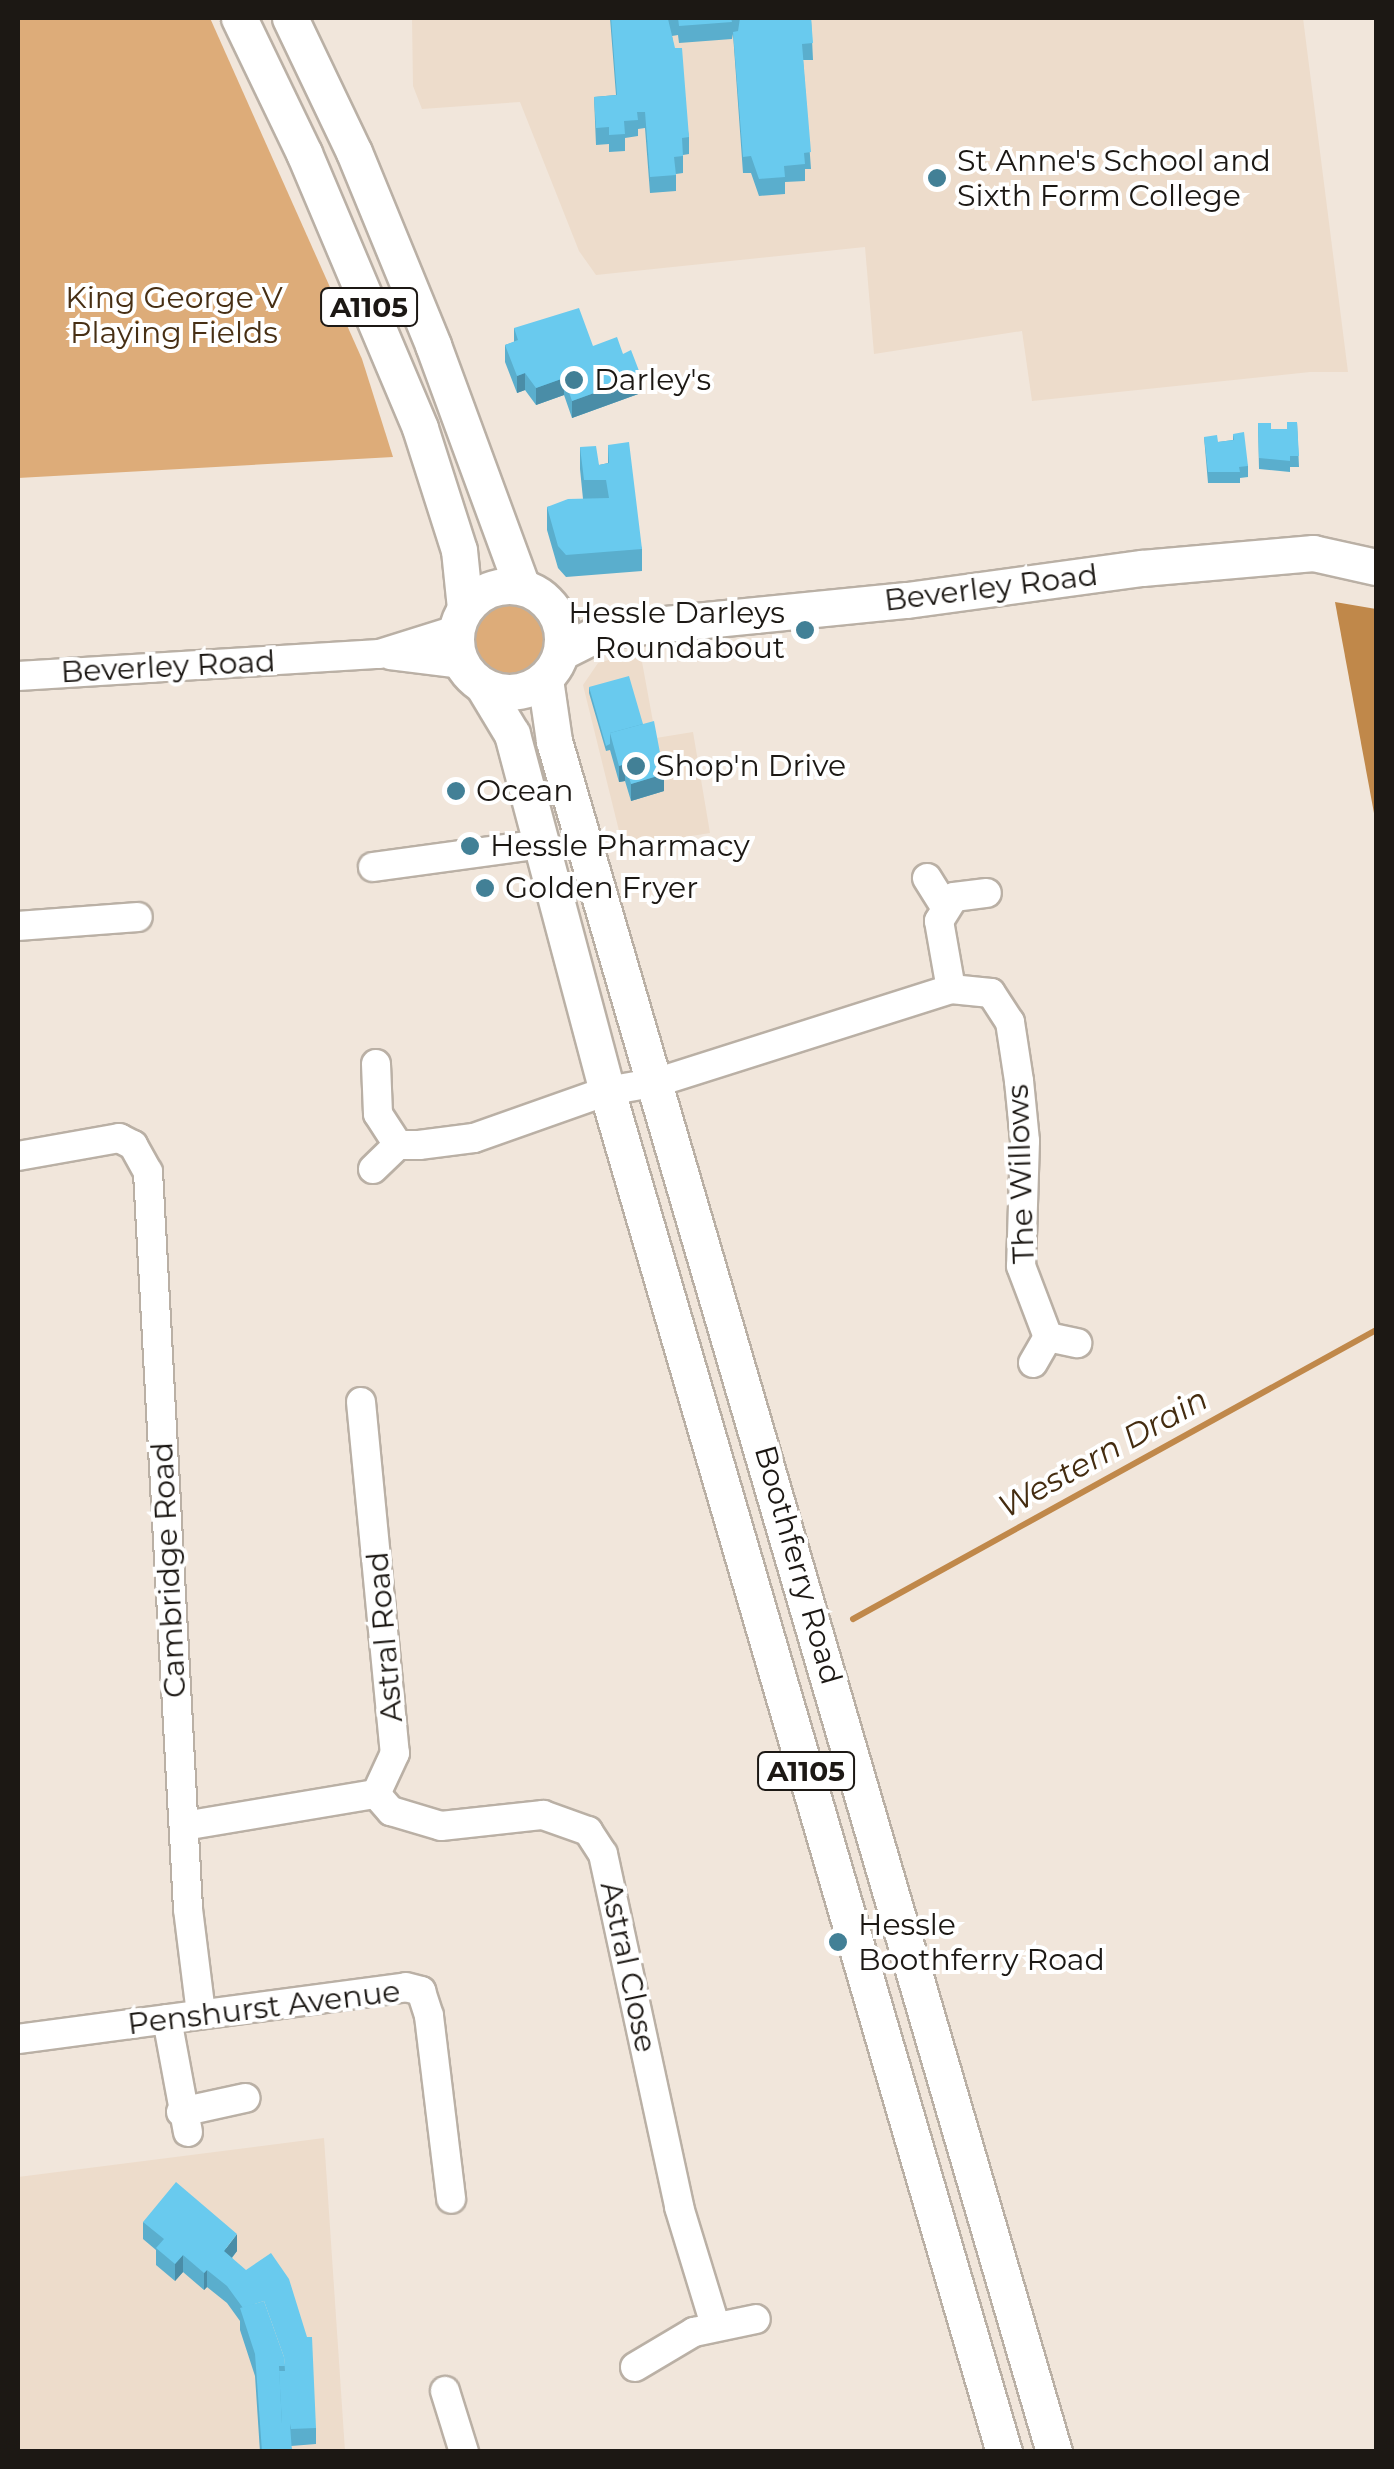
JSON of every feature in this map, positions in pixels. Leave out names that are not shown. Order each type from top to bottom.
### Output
[{"type":"main road","name":"A1105","points":[[239,18],[304,154],[420,428],[459,550],[461,619]]},
{"type":"main road","name":"A1105","points":[[290,18],[354,152],[426,327],[522,587]]},
{"type":"main road","name":"Beverley Road","points":[[556,614],[605,630],[1312,553],[1376,567]]},
{"type":"main road","points":[[522,587],[536,592],[562,626],[553,666],[515,692],[473,675],[461,619],[490,588],[522,587]]},
{"type":"main road","name":"Beverley Road","points":[[553,666],[605,630]]},
{"type":"main road","name":"Boothferry Road","points":[[553,666],[554,741],[658,1082],[1054,2452]]},
{"type":"main road","name":"Boothferry Road","points":[[473,675],[512,734],[607,1091],[1004,2452]]},
{"type":"street","name":"Beverley Road","points":[[378,654],[461,619]]},
{"type":"street","name":"Beverley Road","points":[[18,676],[378,654],[473,675]]},
{"type":"street","points":[[374,867],[542,844]]},
{"type":"street","points":[[926,878],[944,907]]},
{"type":"street","points":[[373,1170],[398,1145],[474,1138],[607,1091],[658,1082],[950,989],[939,921],[944,907],[954,898],[988,893]]},
{"type":"street","points":[[18,926],[138,917]]},
{"type":"street","name":"The Willows","points":[[950,989],[991,992],[1010,1022],[1025,1141],[1021,1266],[1048,1337]]},
{"type":"street","points":[[376,1064],[378,1114],[398,1145]]},
{"type":"street","name":"Cambridge Road","points":[[18,1156],[119,1138],[133,1145],[148,1172],[184,1826],[201,2014]]},
{"type":"street","points":[[1033,1363],[1048,1337],[1076,1343]]},
{"type":"street","name":"Astral Road","points":[[361,1402],[396,1753],[376,1794]]},
{"type":"street","points":[[184,1826],[376,1794]]},
{"type":"street","name":"Astral Close","points":[[376,1794],[391,1811],[441,1826],[543,1815],[588,1831],[603,1854],[679,2208],[714,2325]]},
{"type":"street","name":"Penshurst Avenue","points":[[18,2039],[406,1987],[421,1991],[429,2016],[450,2199]]},
{"type":"street","points":[[167,2020],[185,2122],[244,2098]]},
{"type":"street","points":[[635,2367],[694,2332],[756,2318]]},
{"type":"street","points":[[444,2391],[464,2452]]},
{"type":"shaded area","name":"St Anne's School and Sixth Form College","points":[[412,18],[1303,18],[1348,372],[1310,372],[1032,401],[1022,331],[874,354],[865,247],[596,275],[579,251],[520,102],[422,109],[413,86]]},
{"type":"shaded area","points":[[1335,602],[1376,609],[1376,824]]},
{"type":"shaded area","points":[[640,651],[656,738],[693,732],[710,833],[623,847],[583,685],[598,663]]},
{"type":"shaded area","points":[[324,2138],[345,2451],[18,2451],[18,2177]]},
{"type":"green space","name":"King George V Playing Fields","points":[[18,18],[210,18],[362,359],[393,457],[18,478]]},
{"type":"green space","points":[[507,600],[534,611],[545,638],[534,665],[507,676],[480,665],[469,638],[480,611]]},
{"type":"building","points":[[611,18],[678,18],[668,19],[675,48],[682,48],[689,137],[682,138],[683,156],[674,157],[676,175],[650,177],[645,112],[637,112],[638,120],[624,121],[625,134],[609,135],[609,127],[596,128],[594,97],[617,95]]},
{"type":"building","points":[[678,18],[731,18],[732,22],[679,26]]},
{"type":"building","points":[[740,18],[811,18],[813,43],[802,44],[811,152],[804,153],[805,164],[784,166],[785,177],[759,179],[751,156],[743,157],[733,32],[738,31]]},
{"type":"building","name":"Darley's","points":[[579,308],[593,346],[617,337],[623,354],[631,350],[641,376],[572,401],[564,378],[536,388],[525,373],[517,376],[505,345],[518,340],[514,328]]},
{"type":"building","points":[[1287,422],[1297,422],[1299,456],[1290,456],[1290,461],[1259,458],[1258,423],[1271,423],[1271,429],[1287,429]]},
{"type":"building","points":[[1244,432],[1248,466],[1239,467],[1240,472],[1208,472],[1204,437],[1217,435],[1218,442],[1234,440],[1233,434]]},
{"type":"building","points":[[629,442],[642,549],[566,555],[558,546],[547,507],[568,499],[609,498],[606,480],[584,480],[580,447],[596,446],[599,465],[609,463],[608,445]]},
{"type":"building","points":[[629,676],[643,724],[610,733],[610,744],[606,746],[589,687]]},
{"type":"building","name":"Shop'n Drive","points":[[654,721],[664,774],[631,784],[625,764],[619,766],[610,733]]},
{"type":"building","points":[[176,2182],[237,2234],[224,2251],[246,2270],[271,2253],[289,2279],[307,2337],[312,2337],[316,2428],[291,2429],[290,2424],[282,2424],[279,2371],[285,2371],[284,2357],[264,2301],[243,2308],[227,2286],[207,2270],[204,2273],[183,2255],[175,2264],[156,2248],[164,2239],[143,2222]]},
{"type":"building","points":[[264,2301],[284,2357],[285,2366],[279,2366],[282,2424],[290,2424],[292,2452],[262,2452],[255,2354],[240,2308]]},
{"type":"waterway","name":"Western Drain","points":[[853,1619],[1376,1330]]},
{"type":"place","name":"St Anne's School and Sixth Form College","points":[[937,178]]},
{"type":"place","name":"Darley's","points":[[574,380]]},
{"type":"place","name":"Hessle Darleys Roundabout","points":[[805,630]]},
{"type":"place","name":"Shop'n Drive","points":[[636,766]]},
{"type":"place","name":"Ocean","points":[[456,791]]},
{"type":"place","name":"Hessle Pharmacy","points":[[470,846]]},
{"type":"place","name":"Golden Fryer","points":[[485,888]]},
{"type":"place","name":"Hessle Boothferry Road","points":[[838,1942]]}]
